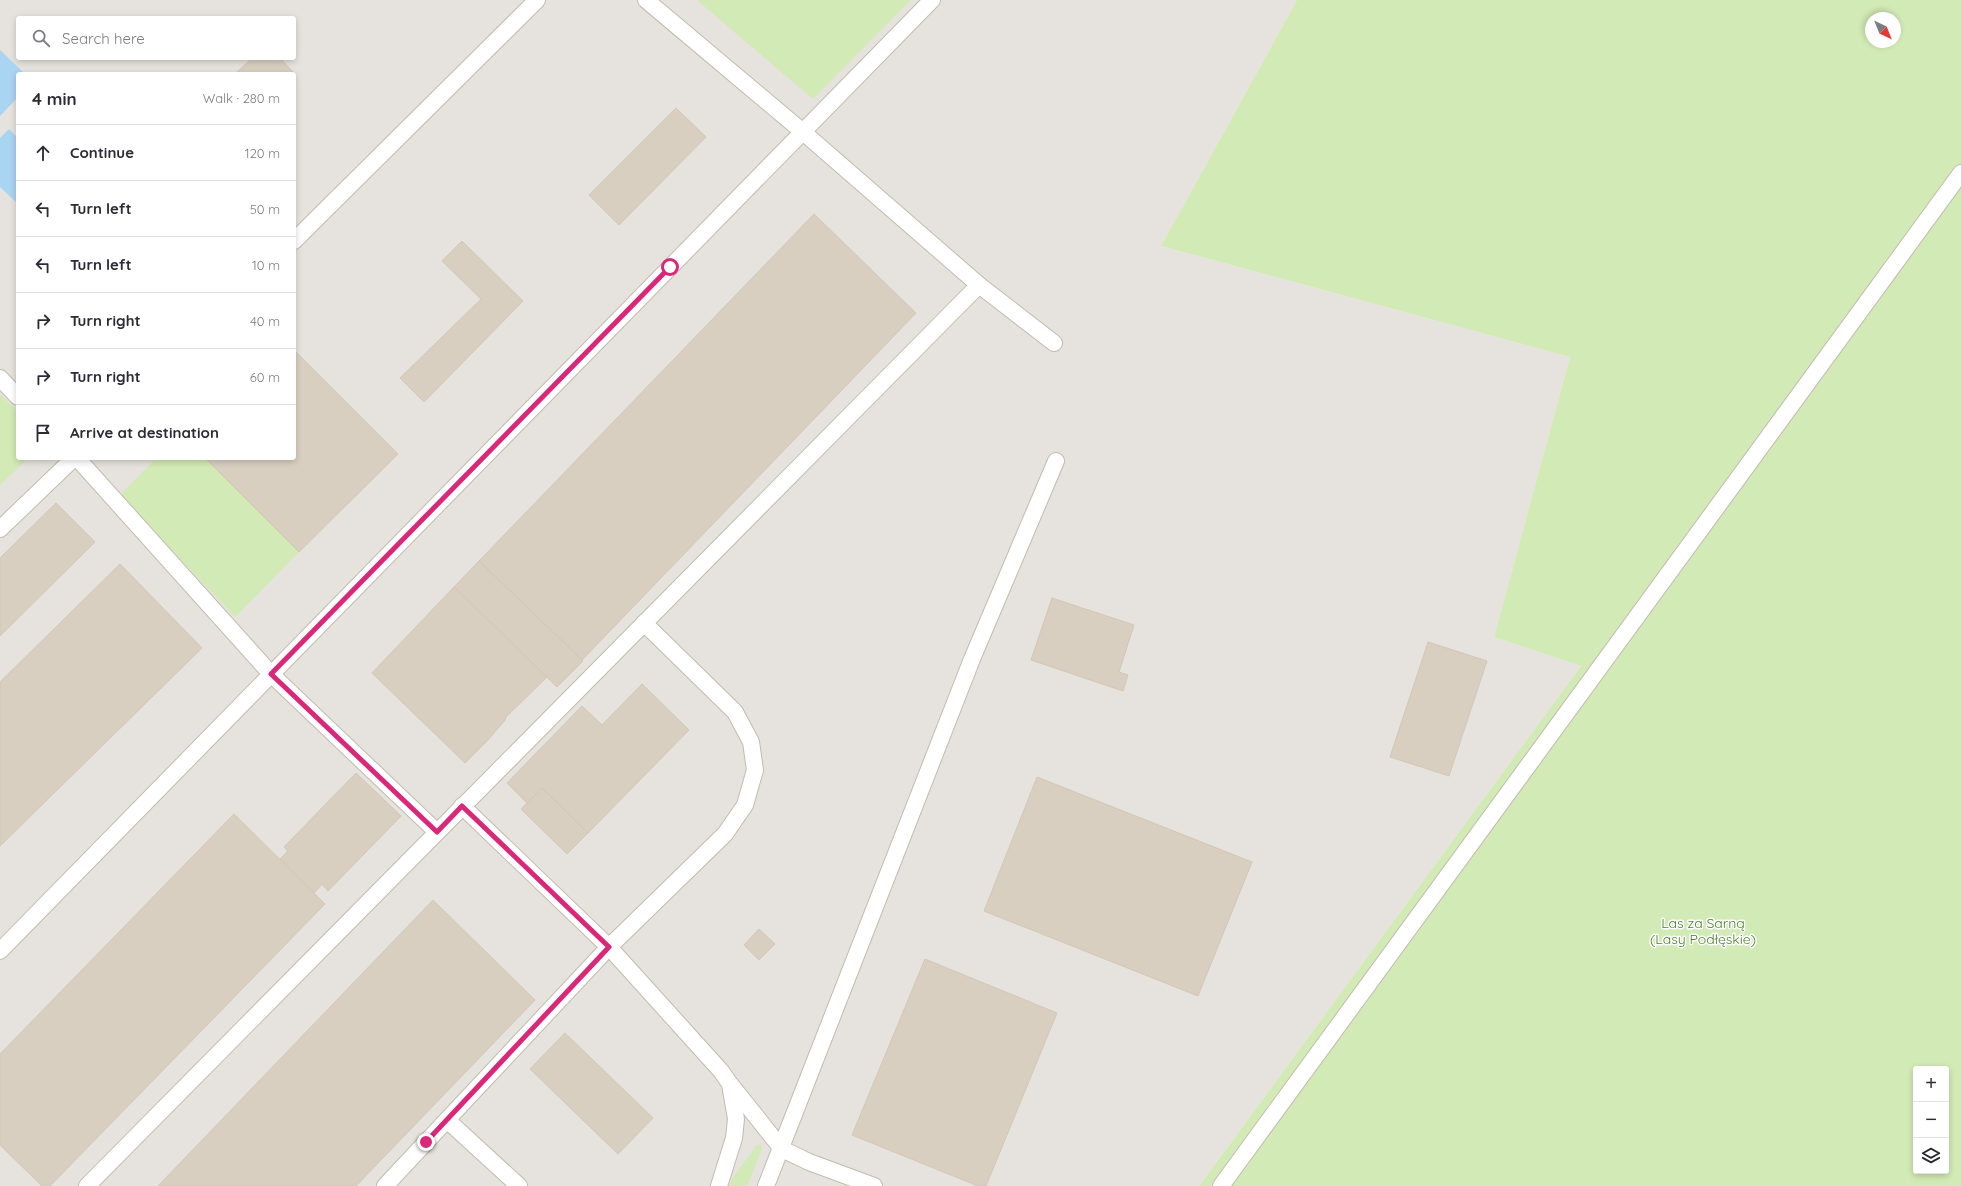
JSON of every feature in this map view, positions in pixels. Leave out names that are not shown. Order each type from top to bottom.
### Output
[{"type":"lane","points":[[296,239],[537,0]]},
{"type":"lane","points":[[646,0],[803,132],[979,285],[1054,343]]},
{"type":"lane","points":[[0,950],[932,0]]},
{"type":"lane","points":[[1221,1186],[1961,173]]},
{"type":"lane","points":[[87,1186],[979,285]]},
{"type":"lane","points":[[0,378],[16,395]]},
{"type":"lane","points":[[0,529],[72,460]]},
{"type":"lane","points":[[79,460],[271,674],[437,832]]},
{"type":"lane","points":[[766,1186],[782,1149],[972,659],[1056,461]]},
{"type":"lane","points":[[385,1186],[609,947],[725,834],[745,804],[756,770],[751,742],[735,712],[644,623]]},
{"type":"lane","points":[[462,806],[609,947],[721,1071],[782,1149],[809,1162],[874,1186]]},
{"type":"lane","points":[[719,1186],[734,1138],[736,1118],[730,1084]]},
{"type":"lane","points":[[447,1120],[519,1186]]},
{"type":"shaded area","points":[[0,0],[1297,0],[1161,246],[1570,357],[1494,637],[1581,666],[1199,1186],[0,1186]]},
{"type":"green space","points":[[697,0],[911,0],[813,99]]},
{"type":"green space","name":"Las za Sarną (Lasy Podłęskie)","points":[[1297,0],[1961,0],[1961,1186],[1199,1186],[1581,666],[1494,637],[1570,357],[1161,246]]},
{"type":"green space","points":[[0,394],[16,410],[16,460],[26,460],[0,485]]},
{"type":"green space","points":[[154,460],[207,460],[299,552],[235,617],[120,495]]},
{"type":"green space","points":[[757,1145],[761,1145],[762,1149],[747,1186],[730,1186],[732,1179]]},
{"type":"water","points":[[0,50],[23,72],[16,72],[16,99],[0,116]]},
{"type":"water","points":[[9,129],[16,136],[16,202],[0,187],[0,138]]},
{"type":"building","points":[[250,60],[282,60],[293,72],[237,72]]},
{"type":"building","points":[[676,108],[706,137],[619,225],[589,195]]},
{"type":"building","points":[[814,214],[916,313],[582,660],[479,561]]},
{"type":"building","points":[[462,241],[523,301],[424,402],[400,378],[481,299],[442,261]]},
{"type":"building","points":[[296,352],[398,454],[299,552],[207,460],[296,460]]},
{"type":"building","points":[[56,503],[95,542],[0,636],[0,558]]},
{"type":"building","points":[[479,561],[583,661],[557,687],[454,587]]},
{"type":"building","points":[[120,564],[202,648],[0,846],[0,682]]},
{"type":"building","points":[[454,587],[547,677],[505,718],[506,719],[487,741],[465,763],[372,673]]},
{"type":"building","points":[[1052,598],[1134,625],[1119,672],[1128,675],[1123,691],[1031,660]]},
{"type":"building","points":[[1428,642],[1487,661],[1449,776],[1390,757]]},
{"type":"building","points":[[642,684],[689,730],[588,833],[542,788],[527,803],[507,783],[582,706],[602,725]]},
{"type":"building","points":[[356,773],[401,816],[328,891],[322,884],[314,893],[280,859],[288,851],[284,847]]},
{"type":"building","points":[[1037,777],[1252,862],[1198,996],[984,911]]},
{"type":"building","points":[[542,788],[588,833],[567,854],[521,809]]},
{"type":"building","points":[[234,814],[325,904],[50,1186],[42,1186],[0,1145],[0,1054]]},
{"type":"building","points":[[433,900],[535,1000],[356,1186],[158,1186]]},
{"type":"building","points":[[759,929],[775,944],[759,960],[744,945]]},
{"type":"building","points":[[925,959],[1057,1013],[986,1186],[978,1186],[852,1135]]},
{"type":"building","points":[[565,1033],[653,1118],[618,1154],[530,1069]]},
{"type":"route","points":[[426,1142],[609,947],[462,806],[437,832],[271,674],[670,267]]}]
